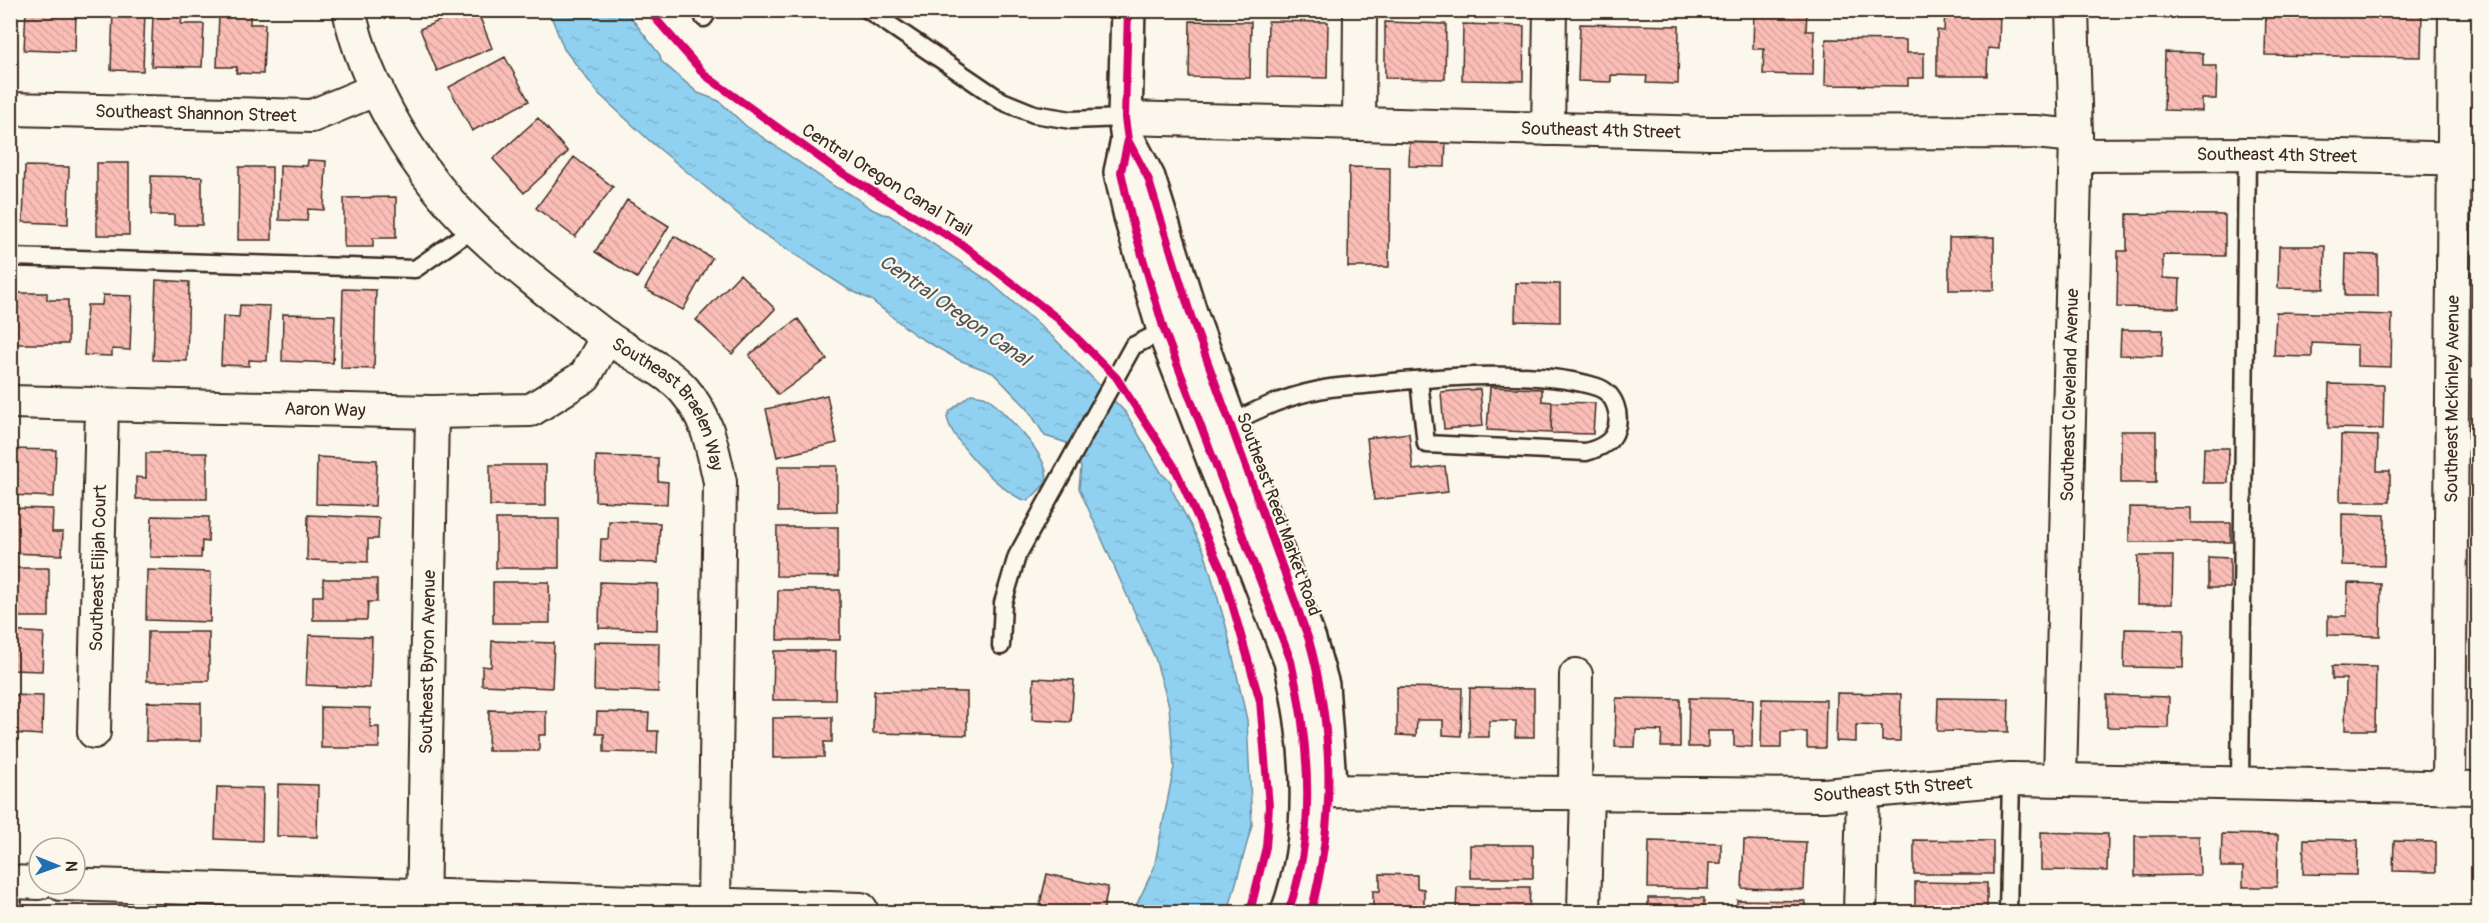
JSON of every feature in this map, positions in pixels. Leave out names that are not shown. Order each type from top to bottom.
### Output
[{"type":"main road","name":"Southeast Reed Market Road","points":[[1128,10],[1126,129],[1121,172],[1132,221],[1178,323],[1230,424],[1309,640],[1322,685],[1319,792],[1288,912]]},
{"type":"main road","name":"Southeast Reed Market Road","points":[[1178,323],[1291,661],[1303,713],[1319,792],[1324,849],[1311,912]]},
{"type":"street","name":"Southeast Braelen Way","points":[[349,10],[353,30],[377,89],[419,164],[474,228],[607,337],[683,388],[708,426],[720,482],[714,903]]},
{"type":"street","points":[[1359,124],[1360,10]]},
{"type":"street","points":[[1548,129],[1550,10]]},
{"type":"street","name":"Southeast Cleveland Avenue","points":[[2060,779],[2076,145],[2072,10]]},
{"type":"street","name":"Southeast McKinley Avenue","points":[[2455,10],[2465,159],[2464,788]]},
{"type":"street","name":"Southeast Shannon Street","points":[[10,109],[312,116],[377,89]]},
{"type":"street","name":"Southeast 4th Street","points":[[1126,129],[1359,124],[1711,133],[2035,132],[2076,145],[2247,154],[2465,159]]},
{"type":"street","name":"Aaron Way","points":[[10,402],[102,406],[432,412],[531,411],[585,376],[607,337]]},
{"type":"street","name":"Southeast Elijah Court","points":[[94,732],[102,406]]},
{"type":"street","name":"Southeast Byron Avenue","points":[[424,904],[432,412]]},
{"type":"street","points":[[1576,675],[1584,912]]},
{"type":"street","name":"Southeast 5th Street","points":[[1319,792],[1824,795],[1863,794],[1934,784],[2011,778],[2464,788]]},
{"type":"street","points":[[1860,912],[1863,794]]},
{"type":"street","points":[[87,888],[158,900],[424,904],[714,903],[861,911]]},
{"type":"lane","points":[[868,10],[1002,101],[1034,114],[1126,129]]},
{"type":"lane","points":[[2240,783],[2247,154]]},
{"type":"lane","points":[[10,257],[415,269],[474,228]]},
{"type":"lane","points":[[1001,646],[1002,603],[1017,556],[1107,391],[1133,346],[1178,323]]},
{"type":"lane","points":[[1230,424],[1256,410],[1319,390],[1440,376],[1533,378],[1599,388],[1610,395],[1618,411],[1615,434],[1600,448],[1586,452],[1426,444],[1419,380]]},
{"type":"lane","points":[[2008,912],[2011,778]]},
{"type":"water","name":"Central Oregon Canal","points":[[549,11],[626,11],[660,55],[661,61],[698,93],[719,101],[746,126],[837,188],[875,211],[889,215],[989,281],[1056,340],[1126,413],[1162,474],[1171,482],[1171,488],[1204,551],[1226,626],[1247,720],[1252,825],[1228,912],[1133,912],[1154,868],[1174,767],[1169,706],[1155,658],[1079,488],[1081,467],[1067,443],[1045,436],[1027,408],[993,373],[959,360],[915,335],[871,300],[848,289],[756,229],[651,142],[599,94],[564,49]]},
{"type":"water","points":[[971,394],[984,396],[991,400],[1018,428],[1043,462],[1046,483],[1028,501],[1007,490],[980,466],[950,427],[947,417],[950,411]]},
{"type":"building","points":[[26,10],[76,10],[75,52],[24,50]]},
{"type":"building","points":[[113,10],[145,10],[143,71],[111,70]]},
{"type":"building","points":[[465,10],[477,10],[492,48],[437,71],[420,29]]},
{"type":"building","points":[[1754,10],[1807,10],[1806,31],[1814,31],[1813,75],[1763,74],[1764,49],[1753,49]]},
{"type":"building","points":[[1945,10],[2000,10],[1999,49],[1988,48],[1987,76],[1937,76],[1937,30],[1944,31]]},
{"type":"building","points":[[2266,10],[2422,10],[2421,57],[2265,55]]},
{"type":"building","points":[[219,13],[250,14],[250,24],[265,24],[263,74],[236,73],[237,67],[217,67]]},
{"type":"building","points":[[153,16],[182,16],[181,24],[204,24],[202,67],[151,66]]},
{"type":"building","points":[[1190,21],[1251,22],[1250,78],[1189,77]]},
{"type":"building","points":[[1268,21],[1328,22],[1327,78],[1267,77]]},
{"type":"building","points":[[1385,22],[1446,24],[1445,79],[1385,78]]},
{"type":"building","points":[[1463,24],[1524,26],[1523,81],[1462,80]]},
{"type":"building","points":[[1580,24],[1679,26],[1678,84],[1646,83],[1647,76],[1611,75],[1611,82],[1578,81]]},
{"type":"building","points":[[1826,39],[1906,40],[1906,53],[1924,53],[1924,78],[1908,78],[1908,86],[1825,85]]},
{"type":"building","points":[[2165,52],[2203,53],[2203,66],[2217,66],[2216,99],[2202,99],[2202,111],[2164,110]]},
{"type":"building","points":[[505,57],[529,101],[472,131],[449,87]]},
{"type":"building","points":[[538,118],[568,152],[524,193],[493,159]]},
{"type":"building","points":[[1410,136],[1446,137],[1445,167],[1409,166]]},
{"type":"building","points":[[574,157],[613,187],[575,237],[536,208]]},
{"type":"building","points":[[308,160],[326,161],[324,210],[308,209],[307,221],[279,220],[280,165],[307,166]]},
{"type":"building","points":[[97,163],[129,163],[129,235],[97,235]]},
{"type":"building","points":[[25,166],[69,167],[68,224],[23,222]]},
{"type":"building","points":[[239,167],[272,167],[272,240],[238,240]]},
{"type":"building","points":[[1349,167],[1390,168],[1389,267],[1348,267]]},
{"type":"building","points":[[151,176],[202,177],[202,225],[174,225],[174,215],[151,215]]},
{"type":"building","points":[[396,197],[396,238],[373,238],[373,247],[344,247],[344,198]]},
{"type":"building","points":[[627,200],[669,226],[637,278],[595,252]]},
{"type":"building","points":[[2127,214],[2225,215],[2225,256],[2163,255],[2163,278],[2180,279],[2179,308],[2117,307],[2118,251],[2127,251]]},
{"type":"building","points":[[674,236],[712,258],[683,310],[645,289]]},
{"type":"building","points":[[1994,237],[1994,290],[1949,290],[1949,238]]},
{"type":"building","points":[[2279,246],[2325,246],[2324,289],[2278,288]]},
{"type":"building","points":[[2346,254],[2378,255],[2378,296],[2345,296]]},
{"type":"building","points":[[740,274],[775,309],[732,354],[696,320]]},
{"type":"building","points":[[156,280],[189,282],[187,361],[153,360]]},
{"type":"building","points":[[1516,283],[1560,284],[1560,322],[1515,321]]},
{"type":"building","points":[[343,289],[376,290],[374,369],[341,368]]},
{"type":"building","points":[[16,293],[47,293],[47,300],[68,300],[68,344],[16,344]]},
{"type":"building","points":[[103,295],[132,296],[130,350],[112,349],[112,356],[84,355],[87,305],[102,305]]},
{"type":"building","points":[[240,305],[270,306],[267,361],[249,360],[249,366],[221,365],[223,316],[239,317]]},
{"type":"building","points":[[2276,312],[2392,315],[2391,367],[2357,366],[2357,345],[2312,343],[2312,357],[2274,356]]},
{"type":"building","points":[[283,314],[335,315],[333,363],[282,361]]},
{"type":"building","points":[[798,319],[827,359],[778,395],[749,355]]},
{"type":"building","points":[[2121,330],[2163,330],[2162,356],[2120,355]]},
{"type":"building","points":[[2329,384],[2384,385],[2383,429],[2328,428]]},
{"type":"building","points":[[1490,387],[1542,389],[1542,401],[1552,402],[1551,433],[1487,430]]},
{"type":"building","points":[[1480,389],[1483,426],[1444,429],[1441,392]]},
{"type":"building","points":[[827,395],[837,443],[777,457],[766,409]]},
{"type":"building","points":[[1552,402],[1595,403],[1593,434],[1551,433]]},
{"type":"building","points":[[2121,431],[2156,431],[2156,483],[2121,483]]},
{"type":"building","points":[[1409,433],[1413,470],[1445,466],[1448,492],[1374,500],[1367,438]]},
{"type":"building","points":[[2341,435],[2378,436],[2377,471],[2390,471],[2390,502],[2340,502]]},
{"type":"building","points":[[2204,448],[2229,448],[2228,483],[2203,483]]},
{"type":"building","points":[[10,449],[56,450],[54,497],[10,495]]},
{"type":"building","points":[[146,453],[207,453],[207,499],[136,499],[136,477],[146,478]]},
{"type":"building","points":[[596,456],[658,458],[658,481],[668,482],[667,504],[595,501]]},
{"type":"building","points":[[317,457],[377,460],[375,506],[316,504]]},
{"type":"building","points":[[490,465],[546,465],[546,506],[490,506]]},
{"type":"building","points":[[778,466],[837,466],[837,511],[778,512]]},
{"type":"building","points":[[2129,507],[2191,508],[2191,523],[2231,523],[2231,542],[2129,542]]},
{"type":"building","points":[[10,508],[53,509],[52,532],[63,532],[62,555],[10,553]]},
{"type":"building","points":[[2342,514],[2385,515],[2384,566],[2342,565]]},
{"type":"building","points":[[308,515],[379,518],[378,539],[368,539],[368,562],[307,560]]},
{"type":"building","points":[[152,516],[209,517],[208,542],[202,541],[201,558],[150,557]]},
{"type":"building","points":[[496,519],[559,519],[559,568],[496,568]]},
{"type":"building","points":[[609,521],[660,523],[658,563],[600,561],[601,539],[608,539]]},
{"type":"building","points":[[777,527],[838,527],[838,577],[776,576]]},
{"type":"building","points":[[2138,556],[2173,556],[2172,604],[2137,604]]},
{"type":"building","points":[[2208,557],[2230,558],[2230,588],[2208,588]]},
{"type":"building","points":[[10,568],[49,568],[49,617],[10,617]]},
{"type":"building","points":[[147,570],[211,572],[210,622],[146,620]]},
{"type":"building","points":[[323,579],[377,579],[377,602],[368,602],[367,620],[313,620],[313,596],[323,596]]},
{"type":"building","points":[[493,582],[549,582],[550,623],[493,623]]},
{"type":"building","points":[[600,582],[658,584],[657,630],[599,628]]},
{"type":"building","points":[[2348,583],[2381,584],[2380,636],[2328,635],[2328,616],[2347,616]]},
{"type":"building","points":[[778,590],[840,590],[840,640],[777,640]]},
{"type":"building","points":[[2125,629],[2184,630],[2183,668],[2124,667]]},
{"type":"building","points":[[10,631],[44,633],[42,671],[10,670]]},
{"type":"building","points":[[148,632],[209,632],[209,681],[147,681]]},
{"type":"building","points":[[309,635],[372,637],[370,688],[306,685]]},
{"type":"building","points":[[492,641],[554,643],[552,688],[482,685],[482,666],[491,667]]},
{"type":"building","points":[[595,642],[659,643],[658,692],[594,690]]},
{"type":"building","points":[[774,651],[836,651],[835,700],[773,700]]},
{"type":"building","points":[[2332,666],[2376,667],[2375,730],[2345,730],[2346,679],[2332,679]]},
{"type":"building","points":[[1034,678],[1074,680],[1071,722],[1032,720]]},
{"type":"building","points":[[1397,687],[1462,688],[1461,736],[1443,735],[1443,720],[1417,720],[1416,736],[1397,735]]},
{"type":"building","points":[[1470,688],[1534,689],[1534,737],[1515,737],[1516,721],[1489,721],[1489,737],[1469,737]]},
{"type":"building","points":[[874,691],[967,692],[967,735],[873,733]]},
{"type":"building","points":[[1837,693],[1901,694],[1900,741],[1882,741],[1882,726],[1856,725],[1856,742],[1836,741]]},
{"type":"building","points":[[10,695],[43,696],[42,735],[10,733]]},
{"type":"building","points":[[2107,695],[2169,697],[2168,728],[2107,727]]},
{"type":"building","points":[[1616,698],[1680,699],[1680,747],[1661,747],[1662,731],[1636,730],[1635,747],[1615,747]]},
{"type":"building","points":[[1689,698],[1753,699],[1752,747],[1734,746],[1734,731],[1708,731],[1708,747],[1688,747]]},
{"type":"building","points":[[1938,698],[2009,699],[2008,732],[1937,731]]},
{"type":"building","points":[[1762,699],[1826,700],[1825,748],[1807,748],[1807,732],[1781,732],[1781,748],[1761,748]]},
{"type":"building","points":[[147,702],[201,703],[201,741],[146,741]]},
{"type":"building","points":[[321,707],[370,708],[370,727],[379,727],[379,748],[321,748]]},
{"type":"building","points":[[489,710],[546,711],[546,735],[539,735],[539,751],[488,751]]},
{"type":"building","points":[[597,712],[649,713],[648,731],[658,731],[657,753],[604,752],[604,734],[596,734]]},
{"type":"building","points":[[832,717],[832,742],[824,742],[824,757],[773,758],[773,718]]},
{"type":"building","points":[[278,784],[318,785],[317,837],[277,836]]},
{"type":"building","points":[[217,787],[263,788],[262,841],[215,839]]},
{"type":"building","points":[[2041,832],[2108,834],[2107,871],[2041,870]]},
{"type":"building","points":[[2222,834],[2278,835],[2277,887],[2243,887],[2243,867],[2221,867]]},
{"type":"building","points":[[2135,836],[2199,836],[2200,875],[2135,876]]},
{"type":"building","points":[[2304,839],[2358,840],[2357,875],[2303,874]]},
{"type":"building","points":[[1744,840],[1806,842],[1804,890],[1742,888]]},
{"type":"building","points":[[1914,840],[1993,841],[1993,874],[1914,874]]},
{"type":"building","points":[[1649,841],[1721,843],[1721,863],[1709,863],[1708,889],[1648,888]]},
{"type":"building","points":[[2394,841],[2436,842],[2436,872],[2393,871]]},
{"type":"building","points":[[1470,845],[1533,845],[1533,878],[1470,878]]},
{"type":"building","points":[[2473,845],[2478,845],[2478,883],[2473,883]]},
{"type":"building","points":[[1047,874],[1108,887],[1103,912],[1038,912]]},
{"type":"building","points":[[1380,874],[1417,875],[1417,888],[1424,889],[1424,912],[1373,912],[1373,891],[1380,891]]},
{"type":"building","points":[[1915,882],[1987,883],[1987,912],[1915,912]]},
{"type":"building","points":[[1457,887],[1530,887],[1529,912],[1456,912]]},
{"type":"building","points":[[1648,898],[1704,898],[1704,912],[1648,912]]},
{"type":"building","points":[[1737,900],[1805,901],[1805,912],[1737,912]]},
{"type":"cycle path","name":"Central Oregon Canal Trail","points":[[648,10],[706,76],[837,170],[960,243],[1057,318],[1116,377],[1174,466],[1223,573],[1260,701],[1269,806],[1266,847],[1250,912]]},
{"type":"cycle path","points":[[1128,10],[1125,118],[1128,140],[1121,172],[1132,221],[1164,330],[1291,661],[1297,692],[1306,755],[1306,819],[1303,851],[1288,912]]},
{"type":"cycle path","points":[[1128,140],[1148,178],[1191,316],[1309,640],[1323,708],[1328,776],[1328,810],[1324,844],[1311,912]]}]
